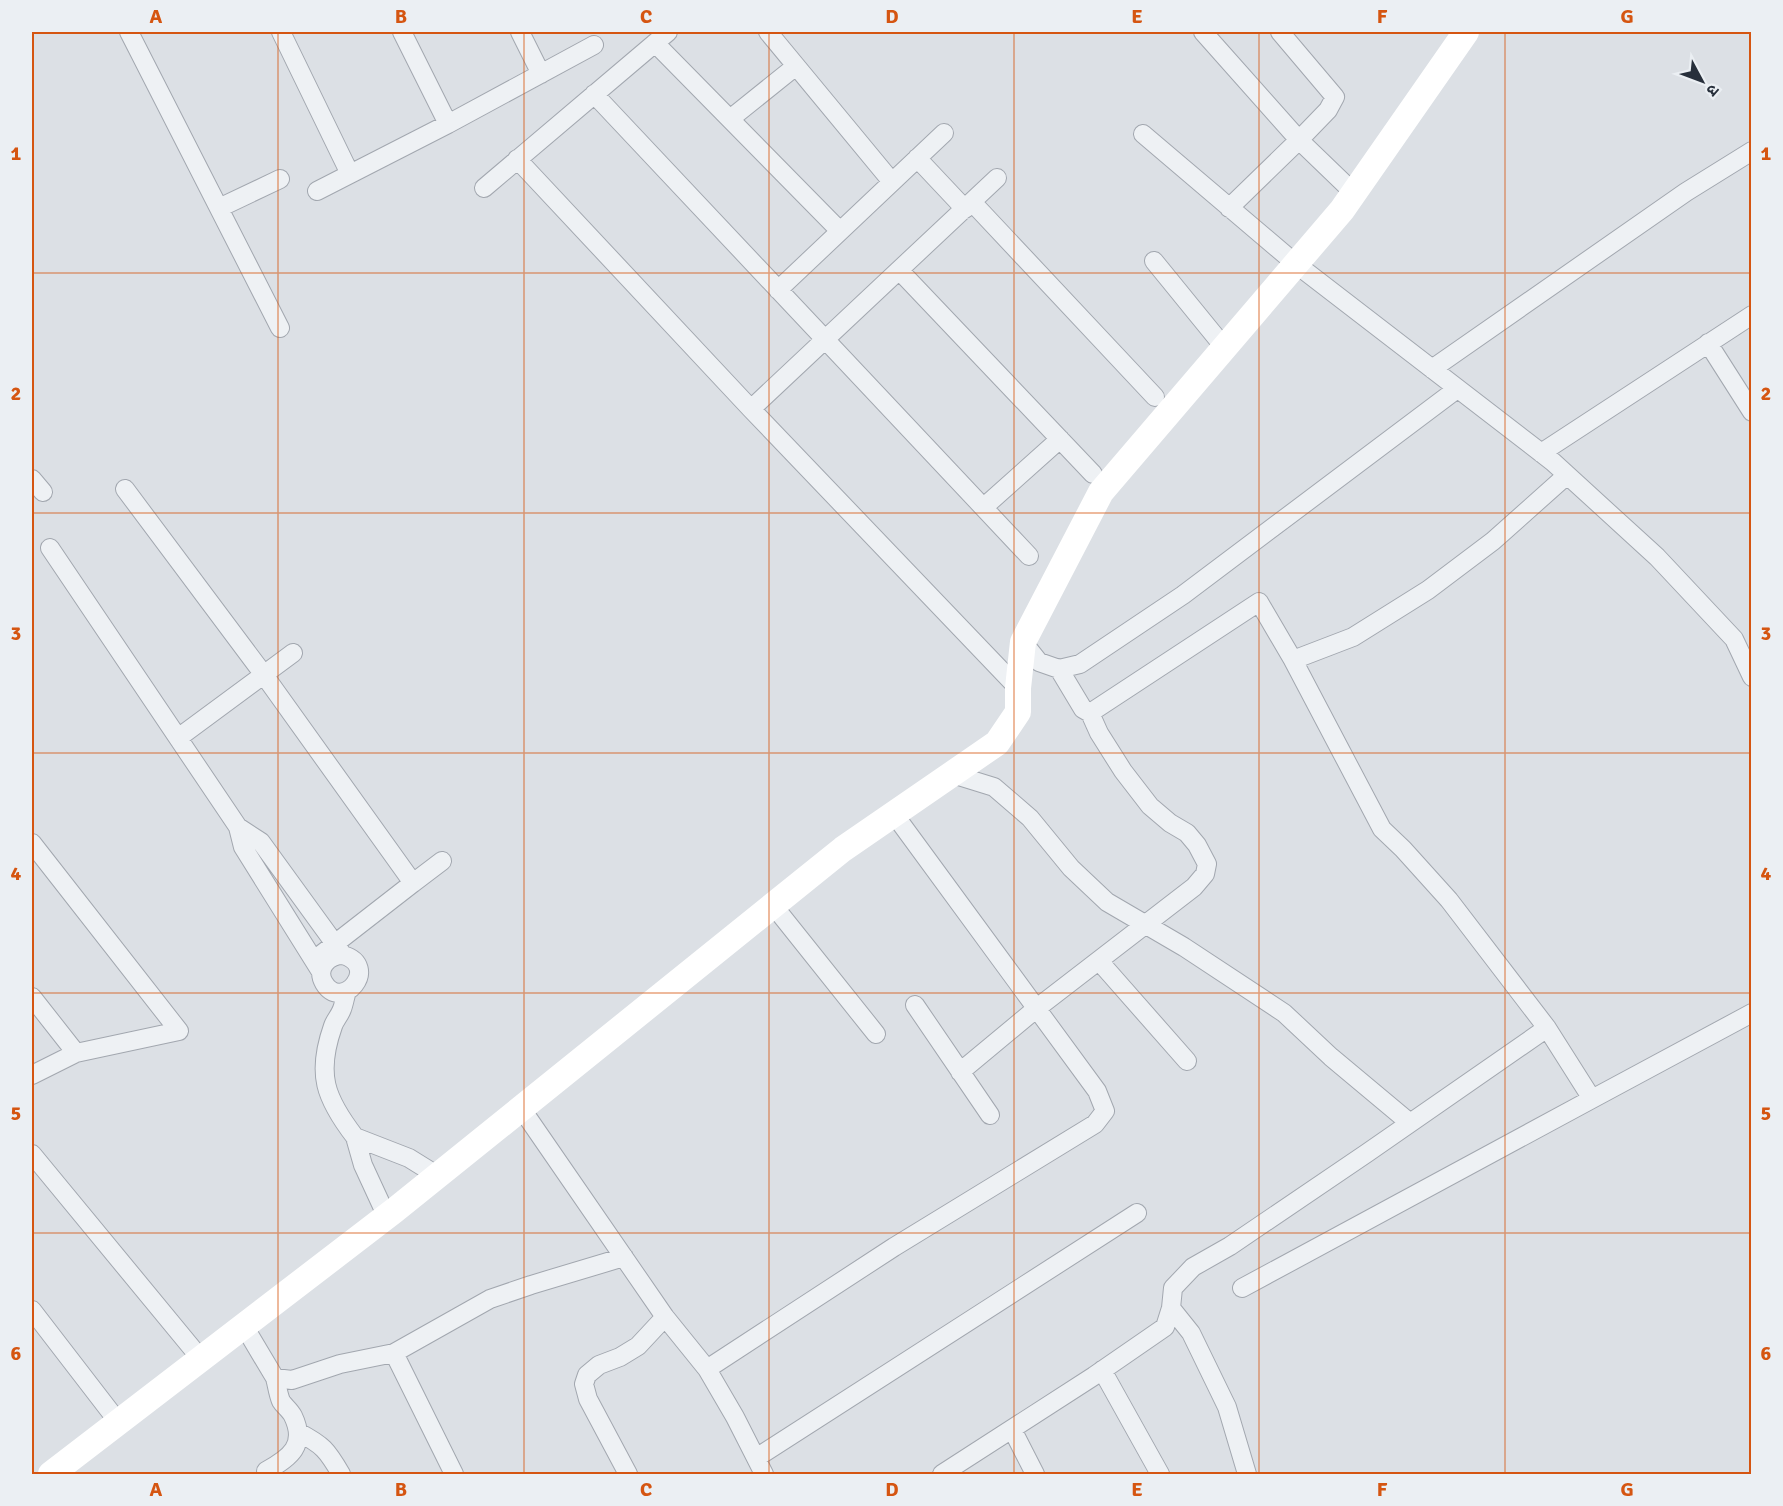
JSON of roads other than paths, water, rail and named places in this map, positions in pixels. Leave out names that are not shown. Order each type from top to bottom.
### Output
[{"type":"street","points":[[129,32],[280,328]]},
{"type":"street","points":[[281,32],[350,174]]},
{"type":"street","points":[[402,32],[448,124]]},
{"type":"street","points":[[520,32],[541,74]]},
{"type":"street","points":[[768,32],[892,182]]},
{"type":"street","points":[[1203,32],[1299,140],[1354,193]]},
{"type":"street","points":[[1229,208],[1307,133],[1328,110],[1335,97],[1280,32]]},
{"type":"street","points":[[51,1474],[387,1217],[843,849],[997,742],[1018,711],[1023,642],[1101,492],[1342,210],[1466,32]]},
{"type":"street","points":[[484,188],[662,37],[730,119],[840,231]]},
{"type":"street","points":[[317,191],[448,124],[594,45]]},
{"type":"street","points":[[730,119],[796,66]]},
{"type":"street","points":[[594,94],[1029,556]]},
{"type":"street","points":[[778,290],[945,133]]},
{"type":"street","points":[[1143,134],[1296,264],[1567,474],[1657,557],[1734,639],[1752,677]]},
{"type":"street","points":[[1432,369],[1686,192],[1752,151]]},
{"type":"street","points":[[917,158],[968,205],[1155,397]]},
{"type":"street","points":[[518,159],[751,409],[1018,688]]},
{"type":"street","points":[[219,208],[280,178]]},
{"type":"street","points":[[751,409],[997,178]]},
{"type":"street","points":[[1154,261],[1224,347]]},
{"type":"street","points":[[899,270],[1093,474]]},
{"type":"street","points":[[1541,453],[1752,315]]},
{"type":"street","points":[[1708,343],[1752,412]]},
{"type":"street","points":[[1023,642],[1039,662],[1059,669],[1080,664],[1183,595],[1457,388]]},
{"type":"street","points":[[984,507],[1060,439]]},
{"type":"street","points":[[1293,660],[1353,637],[1428,590],[1493,541],[1567,474]]},
{"type":"street","points":[[125,489],[264,675],[413,883]]},
{"type":"street","points":[[50,548],[238,827],[243,847],[318,966],[329,989],[335,992],[347,991],[357,983],[359,971],[354,960],[339,949],[261,842],[238,827]]},
{"type":"street","points":[[1090,713],[1258,602],[1293,660],[1382,829],[1449,900],[1548,1028],[1592,1099]]},
{"type":"street","points":[[178,738],[293,653]]},
{"type":"street","points":[[960,1072],[1037,1008],[1194,887],[1205,874],[1207,864],[1197,845],[1186,833],[1150,806],[1123,771],[1099,733],[1090,713],[1083,709],[1059,669]]},
{"type":"street","points":[[952,774],[994,787],[1030,818],[1071,868],[1107,902],[1284,1013],[1331,1057],[1410,1124]]},
{"type":"street","points":[[707,1369],[894,1247],[1095,1124],[1105,1111],[1097,1091],[894,814]]},
{"type":"street","points":[[32,843],[179,1031],[76,1053],[32,1075]]},
{"type":"street","points":[[318,966],[323,966],[413,883],[442,861]]},
{"type":"street","points":[[773,905],[876,1034]]},
{"type":"street","points":[[1099,961],[1187,1060]]},
{"type":"street","points":[[347,991],[325,1056],[325,1086],[337,1113],[355,1137],[363,1165],[387,1217]]},
{"type":"street","points":[[32,997],[76,1053]]},
{"type":"street","points":[[915,1005],[990,1115]]},
{"type":"street","points":[[1242,1288],[1752,1013]]},
{"type":"street","points":[[942,1474],[1165,1327],[1171,1308],[1173,1288],[1193,1267],[1230,1246],[1548,1028]]},
{"type":"street","points":[[521,1108],[665,1317],[707,1369],[760,1466],[1137,1213]]},
{"type":"street","points":[[355,1137],[409,1158],[438,1176]]},
{"type":"street","points":[[32,1154],[201,1359]]},
{"type":"street","points":[[275,1378],[292,1380],[340,1364],[394,1353],[490,1299],[624,1257]]},
{"type":"street","points":[[1171,1308],[1191,1333],[1227,1407],[1247,1474]]},
{"type":"street","points":[[32,1310],[119,1423]]},
{"type":"street","points":[[628,1474],[588,1399],[584,1384],[587,1375],[599,1365],[620,1357],[638,1346],[665,1317]]},
{"type":"street","points":[[244,1326],[275,1378],[281,1401],[292,1415],[298,1432],[296,1449],[283,1462],[265,1473]]},
{"type":"street","points":[[394,1353],[454,1474]]},
{"type":"street","points":[[1102,1370],[1160,1474]]},
{"type":"street","points":[[1012,1429],[1035,1474]]},
{"type":"street","points":[[298,1432],[327,1450],[341,1474]]}]
